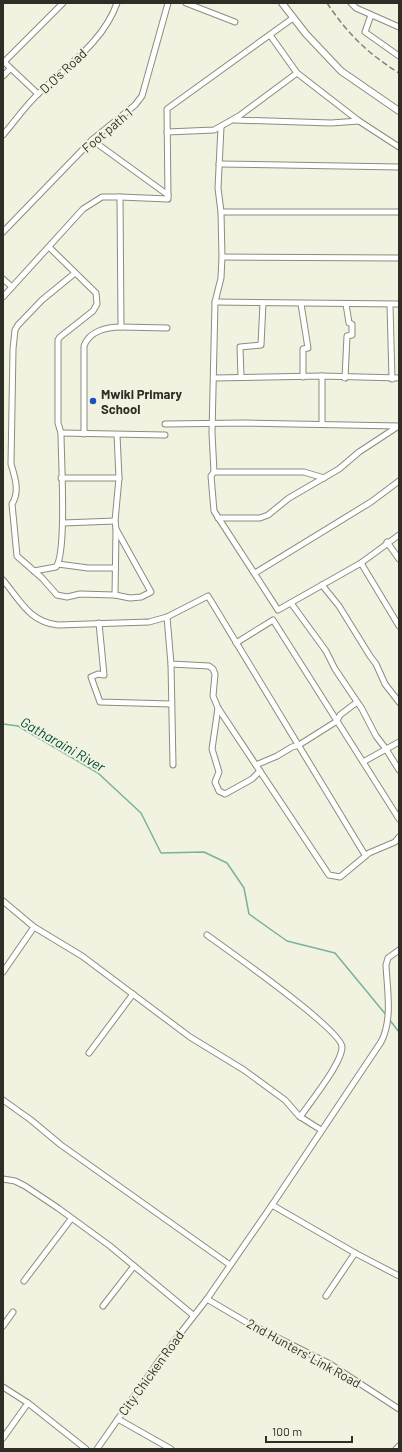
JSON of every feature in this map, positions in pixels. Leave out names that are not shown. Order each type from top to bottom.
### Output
[{"type":"street","points":[[38,94],[4,62],[63,3]]},
{"type":"street","name":"D.O's Road","points":[[3,135],[38,94],[94,42],[112,18],[117,3]]},
{"type":"street","name":"Foot path 1","points":[[3,232],[92,140],[135,105],[142,96],[168,3]]},
{"type":"street","points":[[186,3],[235,22]]},
{"type":"street","points":[[282,3],[293,18],[341,71],[399,111]]},
{"type":"street","points":[[351,3],[356,8],[399,27]]},
{"type":"street","points":[[372,15],[365,32],[399,56]]},
{"type":"street","points":[[3,298],[88,205],[102,198],[120,197],[168,199],[167,109],[169,106],[293,18]]},
{"type":"street","points":[[270,35],[297,74],[359,121],[399,147]]},
{"type":"street","points":[[3,76],[10,69]]},
{"type":"street","points":[[167,132],[214,130],[221,127],[297,74]]},
{"type":"street","points":[[233,120],[331,123],[359,121]]},
{"type":"street","points":[[221,127],[218,188],[221,212],[222,257],[220,278],[215,302],[213,424],[214,472],[212,476],[212,503],[218,518],[241,556],[255,573],[278,610],[361,563],[387,542],[399,535]]},
{"type":"street","points":[[92,140],[168,195]]},
{"type":"street","points":[[219,164],[399,167]]},
{"type":"street","points":[[120,197],[121,327]]},
{"type":"street","points":[[221,212],[399,212]]},
{"type":"street","points":[[34,571],[56,567],[58,564],[63,523],[61,433],[58,423],[58,340],[93,311],[97,304],[96,293],[50,248]]},
{"type":"street","points":[[222,257],[399,258]]},
{"type":"street","points":[[75,273],[31,311],[18,325],[15,334],[11,464],[16,480],[16,493],[12,504],[17,556],[57,595],[67,597],[80,594],[141,597],[151,592],[116,529]]},
{"type":"street","points":[[3,279],[12,287]]},
{"type":"street","points":[[215,302],[399,304]]},
{"type":"street","points":[[241,378],[240,347],[261,345],[263,303]]},
{"type":"street","points":[[301,304],[308,348],[303,349],[303,377]]},
{"type":"street","points":[[345,378],[347,336],[352,335],[352,324],[349,323],[346,304]]},
{"type":"street","points":[[390,305],[392,378]]},
{"type":"street","points":[[84,434],[84,346],[86,341],[107,327],[167,328]]},
{"type":"street","points":[[214,378],[322,376],[345,378],[399,378]]},
{"type":"street","points":[[322,376],[322,424]]},
{"type":"street","points":[[165,424],[322,424],[398,426]]},
{"type":"street","points":[[218,518],[260,518],[274,511],[289,498],[339,469],[359,452],[398,426]]},
{"type":"street","points":[[61,433],[165,435]]},
{"type":"street","points":[[115,595],[115,521],[119,478],[117,435]]},
{"type":"street","points":[[214,472],[304,472],[324,478]]},
{"type":"street","points":[[61,478],[119,478]]},
{"type":"street","points":[[255,573],[371,502],[399,481]]},
{"type":"street","points":[[63,523],[115,521]]},
{"type":"street","points":[[387,542],[399,559]]},
{"type":"street","points":[[361,563],[399,626]]},
{"type":"street","points":[[58,564],[88,568],[115,568]]},
{"type":"street","points":[[3,580],[31,615],[42,622],[58,625],[149,622],[167,617],[208,596],[365,855]]},
{"type":"street","points":[[322,585],[339,606],[376,664],[385,684],[399,702]]},
{"type":"street","points":[[291,603],[326,651],[335,669],[357,702],[376,736],[399,770]]},
{"type":"street","points":[[167,617],[171,664],[173,765]]},
{"type":"street","points":[[236,644],[273,620],[399,819]]},
{"type":"street","points":[[98,623],[104,675],[98,674],[91,677],[100,702],[171,704]]},
{"type":"street","points":[[171,664],[209,666],[213,669],[215,674],[213,696],[218,708],[328,875],[340,877],[365,855],[395,842],[399,837]]},
{"type":"street","points":[[256,765],[299,745],[337,721],[340,715],[357,702]]},
{"type":"street","points":[[218,708],[212,749],[219,772],[215,782],[217,789],[225,794],[252,779],[260,771]]},
{"type":"street","points":[[363,762],[399,742]]},
{"type":"street","points":[[3,901],[34,927],[82,956],[190,1037],[244,1070],[286,1100],[300,1117],[321,1130]]},
{"type":"street","points":[[3,972],[34,927]]},
{"type":"street","points":[[207,935],[308,1010],[338,1037],[342,1045],[341,1054],[336,1065],[300,1117]]},
{"type":"street","name":"City Chicken Road","points":[[97,1449],[158,1362],[193,1315],[207,1299],[272,1205],[384,1036],[388,1012],[386,965],[388,958],[399,950]]},
{"type":"street","points":[[89,1053],[133,994]]},
{"type":"street","points":[[3,1100],[67,1149],[230,1265]]},
{"type":"street","points":[[3,1179],[15,1181],[25,1186],[134,1266],[193,1315]]},
{"type":"street","points":[[272,1205],[355,1253],[399,1276]]},
{"type":"street","points":[[24,1281],[71,1219]]},
{"type":"street","points":[[326,1296],[355,1253]]},
{"type":"street","points":[[103,1306],[134,1266]]},
{"type":"street","name":"2nd Hunters' Link Road","points":[[207,1299],[246,1322],[330,1364],[399,1409]]},
{"type":"street","points":[[3,1326],[13,1312]]},
{"type":"street","points":[[3,1387],[28,1403],[86,1449]]},
{"type":"street","points":[[3,1438],[28,1403]]},
{"type":"street","points":[[118,1419],[171,1449]]},
{"type":"street","points":[[396,1449],[399,1446]]},
{"type":"waterway","name":"Gatharaini River","points":[[3,724],[18,726],[98,773],[141,813],[161,853],[204,852],[227,863],[244,888],[249,914],[287,941],[335,953],[387,1016]]},
{"type":"waterway","name":"Gatharaini River","points":[[389,1019],[399,1032]]},
{"type":"railway","points":[[327,3],[359,42],[377,58],[399,73]]},
{"type":"place","name":"Mwiki Primary School","points":[[93,401]]}]
